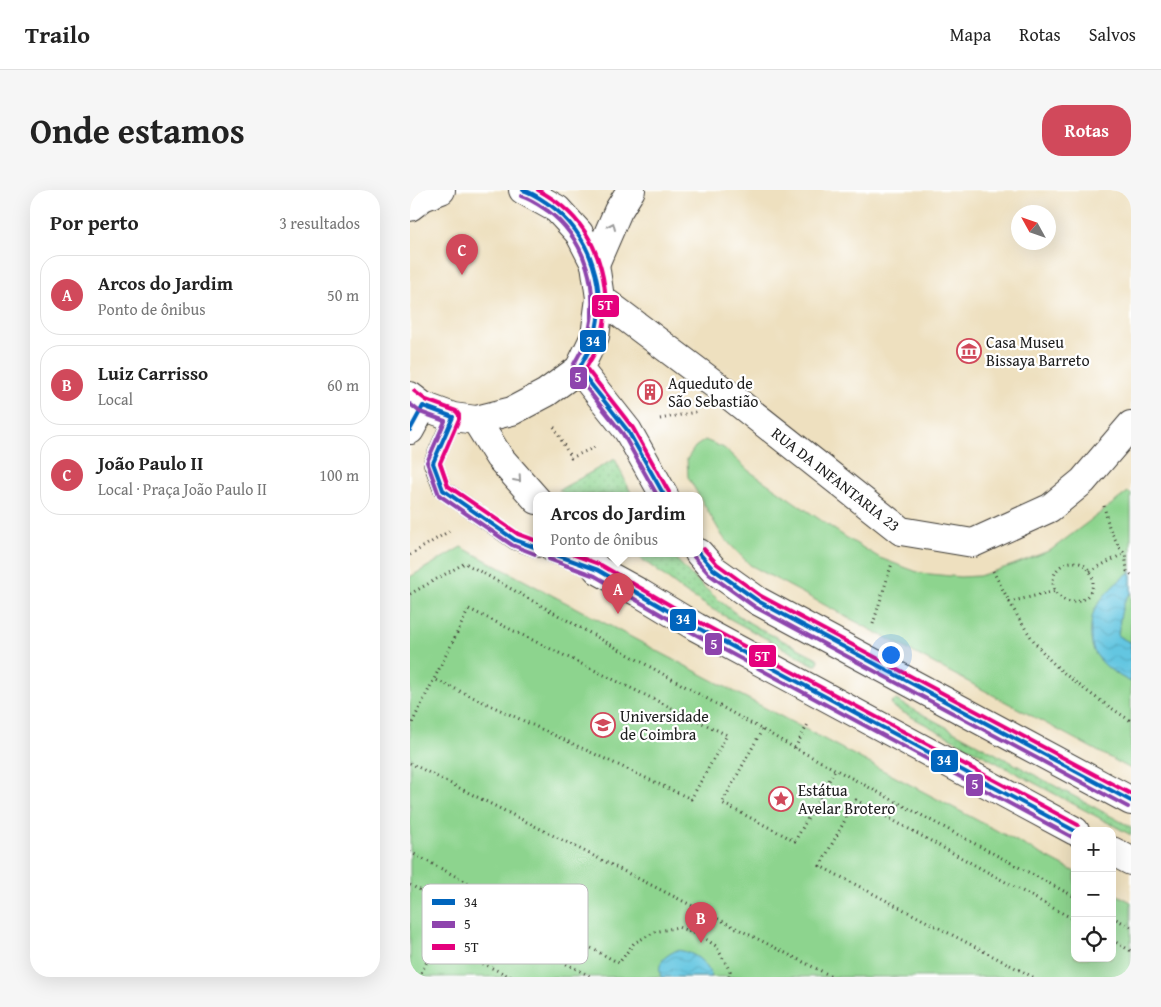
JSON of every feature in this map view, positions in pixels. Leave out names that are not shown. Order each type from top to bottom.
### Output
[{"type":"main road","points":[[410,207],[423,197],[441,190]]},
{"type":"main road","points":[[464,419],[512,411],[546,393],[579,369],[595,336],[600,298],[594,264],[580,233],[557,209],[523,190]]},
{"type":"main road","points":[[594,264],[618,211],[631,190]]},
{"type":"main road","name":"RUA DA INFANTARIA 23","points":[[600,298],[725,392],[901,531],[973,543],[980,540],[1050,508],[1083,481],[1129,433]]},
{"type":"main road","points":[[579,369],[628,431],[662,492]]},
{"type":"main road","points":[[410,430],[417,401],[464,419],[533,495]]},
{"type":"main road","points":[[703,557],[713,568],[758,602],[1131,801]]},
{"type":"main road","points":[[590,561],[696,627],[1071,829]]},
{"type":"main road","points":[[1116,853],[1131,861]]},
{"type":"lane","points":[[464,419],[433,463],[442,490],[515,540],[533,547]]},
{"type":"lane","points":[[570,557],[590,561]]},
{"type":"path","points":[[659,419],[697,412]]},
{"type":"path","points":[[553,426],[571,458],[604,443]]},
{"type":"path","points":[[1083,481],[1106,507],[1109,527],[1119,548],[1125,553],[1127,571],[1131,575]]},
{"type":"path","points":[[410,555],[458,526]]},
{"type":"path","points":[[980,540],[990,565],[1009,602],[1029,634],[1054,663],[1103,702],[1131,720]]},
{"type":"path","points":[[1090,571],[1125,553]]},
{"type":"path","points":[[410,594],[465,563],[762,730],[1071,895]]},
{"type":"path","points":[[1066,563],[1079,563],[1090,571],[1093,584],[1091,590],[1083,599],[1071,602],[1065,600],[1056,591],[1054,579],[1056,572],[1066,563]]},
{"type":"path","points":[[873,624],[892,565]]},
{"type":"path","points":[[1009,602],[1056,591]]},
{"type":"path","points":[[410,727],[434,678],[469,609],[727,735],[691,799],[434,678]]},
{"type":"path","points":[[762,730],[722,803],[794,841],[836,770]]},
{"type":"path","points":[[795,748],[804,732]]},
{"type":"path","points":[[410,763],[833,977]]},
{"type":"path","points":[[1033,977],[820,866],[856,800],[1071,918]]},
{"type":"path","points":[[410,852],[470,884]]},
{"type":"path","points":[[410,885],[422,891]]},
{"type":"path","points":[[1116,919],[1131,927]]},
{"type":"path","points":[[588,947],[619,963],[634,943],[655,932],[678,927],[701,936],[716,946],[730,971],[729,977]]},
{"type":"path","points":[[1116,942],[1131,951]]},
{"type":"path","points":[[419,977],[426,964]]},
{"type":"path","points":[[484,964],[512,977]]},
{"type":"path","points":[[566,964],[592,977]]},
{"type":"green space","points":[[705,440],[724,448],[749,471],[847,538],[880,558],[920,573],[960,577],[979,576],[1013,565],[1051,550],[1128,492],[1131,493],[1131,769],[750,565],[723,537],[703,503],[703,492],[697,492],[688,477],[687,459],[695,447]]},
{"type":"green space","points":[[615,459],[631,492],[562,492],[559,490]]},
{"type":"green space","name":"Universidade de Coimbra","points":[[461,547],[1071,870],[1071,962],[1116,962],[1116,894],[1131,902],[1131,977],[410,977],[410,577]]},
{"type":"green space","points":[[639,557],[675,557],[696,580],[732,611],[760,629],[817,658],[819,661],[817,665],[712,609],[685,592]]},
{"type":"green space","points":[[896,700],[1131,827],[1131,835],[893,707],[891,702]]},
{"type":"water","points":[[1131,571],[1131,593],[1123,607],[1118,636],[1131,643],[1131,682],[1111,670],[1098,658],[1093,649],[1091,626],[1097,605],[1110,589]]},
{"type":"water","points":[[677,950],[699,958],[712,977],[661,977],[661,963]]},
{"type":"transit line","name":"34","points":[[523,190],[534,194],[564,217],[586,247],[593,264],[597,282],[598,319],[593,342],[579,369],[628,431],[662,492]]},
{"type":"transit line","name":"5T","points":[[538,190],[560,205],[576,220],[587,235],[595,251],[604,287],[604,323],[600,341],[586,368],[633,428],[669,492]]},
{"type":"transit line","name":"5","points":[[521,196],[532,200],[548,211],[572,236],[581,251],[591,284],[591,318],[587,339],[573,366],[573,371],[623,434],[655,492]]},
{"type":"transit line","name":"5T","points":[[414,391],[426,400],[456,411],[459,415],[440,463],[448,486],[518,534],[533,540]]},
{"type":"transit line","name":"5","points":[[410,404],[420,412],[445,421],[427,462],[439,495],[512,545],[533,553]]},
{"type":"transit line","name":"34","points":[[410,430],[423,406],[453,417],[433,463],[443,490],[515,540],[533,547]]},
{"type":"transit line","name":"5T","points":[[704,549],[717,564],[761,596],[1131,794]]},
{"type":"transit line","name":"34","points":[[562,557],[598,570],[696,627],[1071,829]]},
{"type":"transit line","name":"5T","points":[[580,557],[601,565],[699,622],[1078,825]]},
{"type":"transit line","name":"5","points":[[694,557],[709,574],[755,607],[1128,807]]},
{"type":"transit line","name":"34","points":[[702,557],[713,569],[758,601],[1131,801]]},
{"type":"transit line","name":"5","points":[[549,559],[595,576],[693,633],[1071,836]]},
{"type":"place","name":"João Paulo II","points":[[462,275]]},
{"type":"place","name":"Casa Museu Bissaya Barreto","points":[[969,351]]},
{"type":"place","name":"Aqueduto de São Sebastião","points":[[650,392]]},
{"type":"place","name":"Arcos do Jardim","points":[[618,614]]},
{"type":"place","name":"Universidade de Coimbra","points":[[603,725]]},
{"type":"place","name":"Estátua Avelar Brotero","points":[[781,799]]},
{"type":"place","name":"Luiz Carrisso","points":[[701,943]]}]
